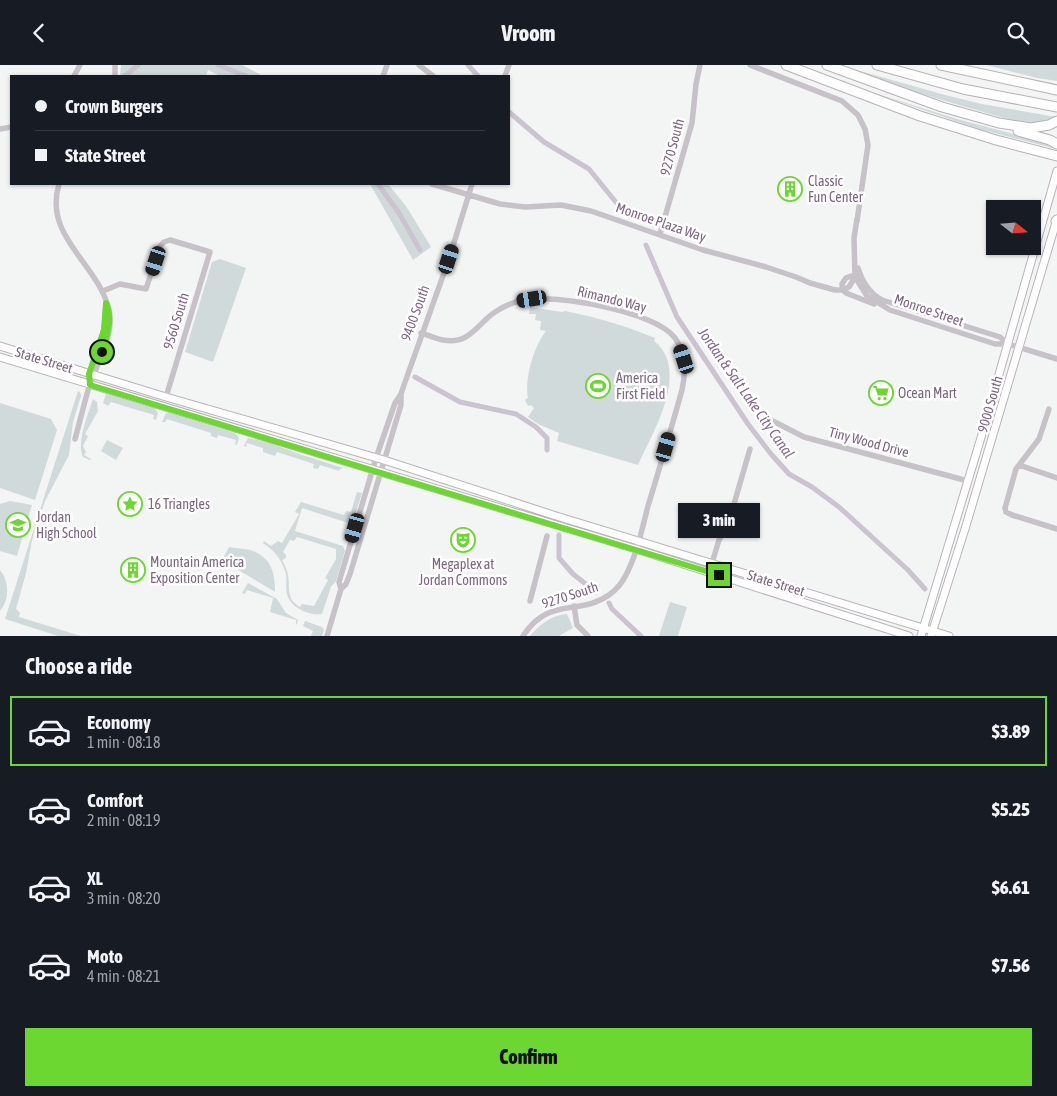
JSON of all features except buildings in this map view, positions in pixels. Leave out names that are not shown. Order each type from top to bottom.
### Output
[{"type":"highway","points":[[786,65],[920,115],[1053,155]]},
{"type":"highway","points":[[827,65],[942,107],[999,123],[1057,144]]},
{"type":"highway","points":[[877,65],[963,89],[1055,107]]},
{"type":"highway","points":[[941,65],[1057,90]]},
{"type":"highway","points":[[999,123],[1032,128],[1049,125],[1057,121]]},
{"type":"main road","name":"9000 South","points":[[921,636],[968,481],[1057,171]]},
{"type":"main road","name":"9000 South","points":[[932,634],[1057,220]]},
{"type":"main road","name":"State Street","points":[[0,346],[376,458],[638,541],[923,628],[932,634],[949,636]]},
{"type":"main road","name":"State Street","points":[[0,357],[372,471],[636,549],[909,636]]},
{"type":"street","points":[[419,65],[432,75]]},
{"type":"street","name":"9270 South","points":[[660,235],[692,123],[700,65]]},
{"type":"street","name":"Monroe Street","points":[[750,65],[842,101],[858,115],[865,129],[868,150],[855,241],[858,268],[866,285],[878,299],[1000,337],[1008,344]]},
{"type":"street","points":[[59,185],[56,191],[55,207],[58,224],[103,291],[110,311],[110,326],[92,374],[75,439]]},
{"type":"street","name":"Monroe Plaza Way","points":[[435,185],[488,201],[514,206],[568,206],[591,211],[703,250],[766,267],[810,283],[843,290],[846,293],[895,312]]},
{"type":"street","name":"9400 South","points":[[341,589],[339,582],[376,458],[449,259],[472,185]]},
{"type":"street","name":"Monroe Street","points":[[857,219],[853,230],[852,263],[856,277],[868,296],[878,304],[895,312],[998,345],[1008,344],[1057,359]]},
{"type":"street","name":"9560 South","points":[[103,291],[120,285],[146,289],[160,247],[164,241],[170,239],[210,252],[166,397]]},
{"type":"street","points":[[843,290],[852,285],[856,277],[878,299]]},
{"type":"street","name":"Rimando Way","points":[[421,333],[444,340],[461,339],[473,333],[494,313],[509,304],[532,299],[551,298],[603,307],[643,318],[669,332],[675,338],[684,359],[684,381],[636,549]]},
{"type":"street","name":"9400 South","points":[[327,636],[341,589],[346,584],[350,574],[401,405],[401,394]]},
{"type":"street","points":[[1049,409],[1039,439],[1019,465],[1005,504],[1006,512],[1012,515],[1057,529]]},
{"type":"street","name":"Tiny Wood Drive","points":[[767,418],[804,437],[968,481]]},
{"type":"street","points":[[712,563],[719,540],[727,528],[750,449]]},
{"type":"street","points":[[1019,465],[1057,478]]},
{"type":"street","name":"9270 South","points":[[530,601],[547,536]]},
{"type":"street","name":"9270 South","points":[[523,636],[533,623],[548,613],[598,601],[615,589],[625,577],[636,549]]},
{"type":"street","points":[[574,607],[577,625],[588,636]]},
{"type":"shaded area","points":[[121,65],[242,65],[261,75],[218,75],[208,70],[206,75],[120,75]]},
{"type":"shaded area","points":[[839,65],[982,104],[1056,117],[1039,124],[1025,124],[955,104]]},
{"type":"shaded area","points":[[986,65],[1057,65],[1057,81],[1037,78]]},
{"type":"shaded area","points":[[865,90],[957,119],[1044,142],[1056,149],[979,129]]},
{"type":"shaded area","points":[[371,185],[389,185],[406,206],[431,247],[413,260]]},
{"type":"shaded area","points":[[220,259],[246,268],[213,362],[185,352],[212,262]]},
{"type":"shaded area","name":"America First Field","points":[[530,307],[588,316],[655,338],[654,341],[665,353],[669,368],[669,384],[666,401],[638,465],[557,441],[559,433],[538,424],[528,417],[534,408],[531,405],[528,406],[525,400],[528,398],[527,382],[529,372],[534,354],[546,331],[540,330],[541,321],[535,320],[536,314],[529,314]]},
{"type":"shaded area","points":[[78,391],[81,396],[73,422],[69,455],[45,501],[32,540],[26,573],[16,609],[20,613],[19,617],[81,636],[58,636],[5,619]]},
{"type":"shaded area","points":[[106,394],[154,408],[158,413],[156,420],[153,419],[154,415],[111,402],[108,406],[103,403]]},
{"type":"shaded area","points":[[93,399],[97,402],[98,411],[85,434],[88,436],[83,446],[86,452],[84,455],[90,460],[83,457],[81,444]]},
{"type":"shaded area","points":[[0,403],[51,419],[57,430],[35,500],[0,488]]},
{"type":"shaded area","points":[[166,413],[235,433],[239,438],[237,445],[235,444],[236,440],[218,435],[217,438],[211,436],[211,433],[167,419],[165,422],[162,422]]},
{"type":"shaded area","points":[[248,438],[270,443],[343,468],[339,471],[320,465],[318,469],[313,468],[314,464],[277,452],[275,456],[263,452],[263,448],[247,443],[246,447],[244,446]]},
{"type":"shaded area","points":[[107,440],[123,448],[116,460],[101,451]]},
{"type":"shaded area","points":[[357,492],[362,493],[347,541],[343,540],[348,523],[302,508],[295,531],[343,546],[345,551],[336,581],[331,587],[322,614],[312,614],[301,610],[289,599],[286,591],[286,574],[283,567],[274,552],[263,543],[264,541],[271,546],[278,541],[282,543],[299,514],[295,512],[301,502],[344,515],[346,511],[351,512]],"holes":[[[297,537],[336,549],[336,559],[325,578],[328,580],[314,606],[302,604],[300,607],[292,600],[288,573],[282,560],[286,558],[283,552],[290,540],[294,541]]]},
{"type":"shaded area","points":[[10,501],[32,505],[17,556],[0,551],[0,504]]},
{"type":"shaded area","points":[[229,547],[250,550],[264,558],[273,573],[275,592],[222,560]]},
{"type":"shaded area","points":[[0,570],[7,585],[7,596],[0,611]]},
{"type":"shaded area","points":[[248,583],[277,599],[286,613],[298,620],[297,624],[296,620],[270,612],[273,598],[247,590],[245,594],[242,593]]},
{"type":"shaded area","points":[[670,602],[687,607],[678,636],[659,636]]},
{"type":"shaded area","points":[[567,614],[573,628],[559,636],[530,636],[547,621],[556,616]]},
{"type":"shaded area","points":[[305,621],[322,627],[324,630],[322,636],[311,636],[313,631],[303,626]]},
{"type":"waterway","points":[[126,75],[138,65]]},
{"type":"waterway","points":[[218,65],[243,75]]},
{"type":"waterway","name":"Jordan & Salt Lake City Canal","points":[[468,65],[477,75]]},
{"type":"waterway","name":"Jordan & Salt Lake City Canal","points":[[510,113],[544,142],[589,169],[619,206]]},
{"type":"waterway","points":[[379,185],[399,213],[420,250]]},
{"type":"waterway","name":"Jordan & Salt Lake City Canal","points":[[646,245],[677,317],[748,424],[771,454],[789,474],[812,487],[839,507],[908,570],[925,589]]},
{"type":"waterway","points":[[415,377],[460,402],[516,414],[536,427],[547,438],[547,450]]},
{"type":"waterway","points":[[559,535],[559,558],[573,574],[596,592]]},
{"type":"waterway","points":[[609,603],[612,609],[641,636]]},
{"type":"place","name":"Classic Fun Center","points":[[790,189]]},
{"type":"place","name":"America First Field","points":[[598,386]]},
{"type":"place","name":"Ocean Mart","points":[[881,393]]},
{"type":"place","name":"16 Triangles","points":[[130,504]]},
{"type":"place","name":"Jordan High School","points":[[18,525]]},
{"type":"place","name":"Megaplex at Jordan Commons","points":[[463,540]]},
{"type":"place","name":"Mountain America Exposition Center","points":[[133,570]]},
{"type":"route","points":[[102,352],[110,326],[110,311],[106,303],[104,330],[89,374],[90,385],[719,575]]}]
